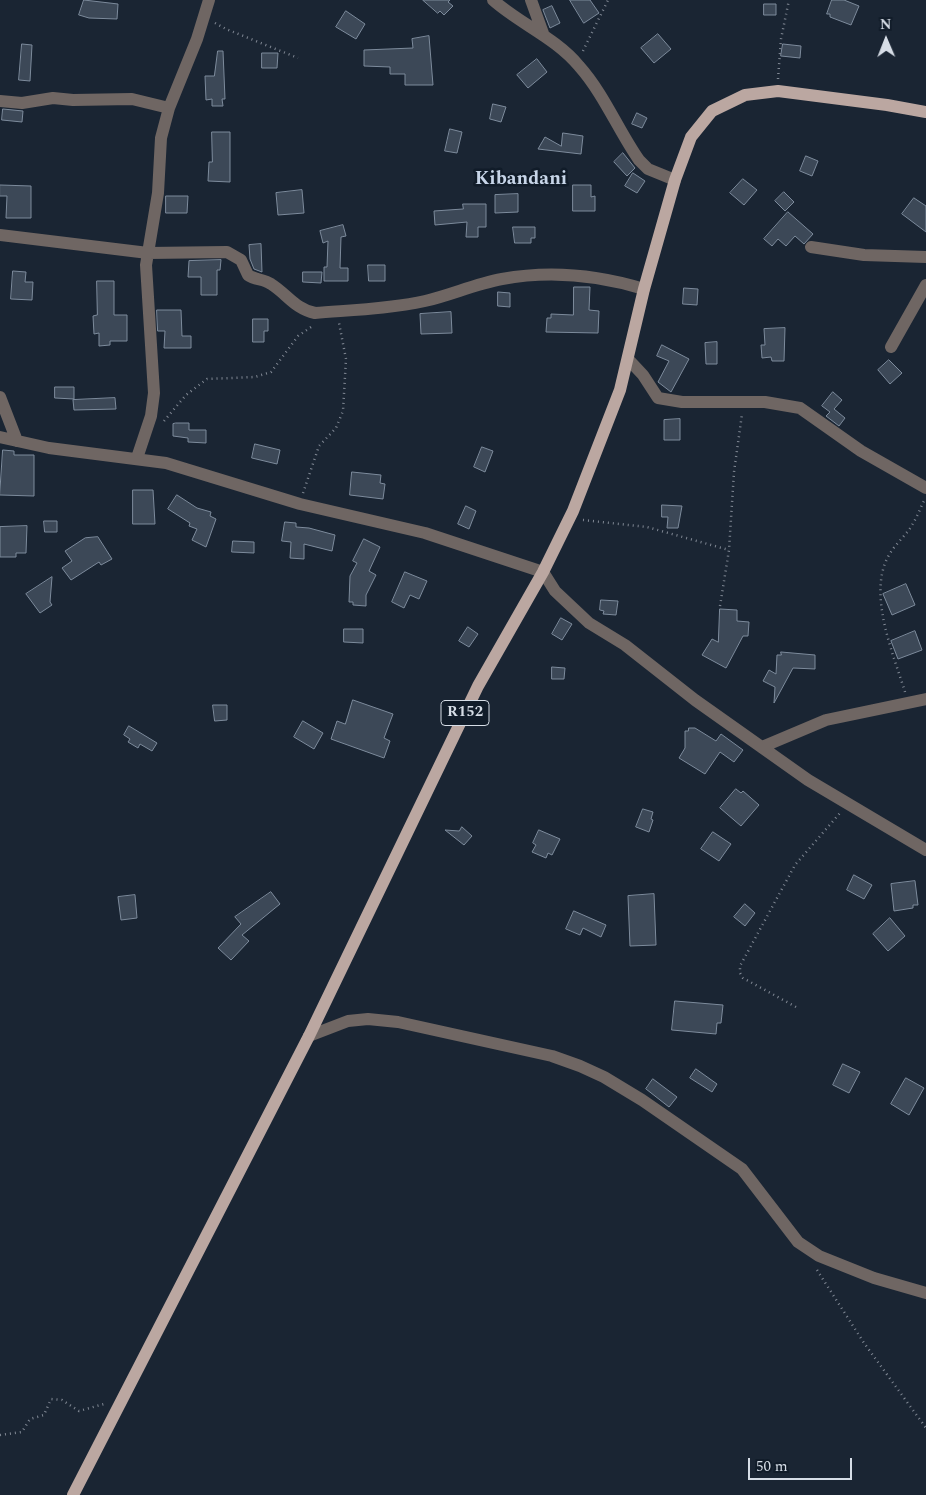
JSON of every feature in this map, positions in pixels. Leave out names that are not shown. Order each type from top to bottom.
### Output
[{"type":"main road","name":"R152","points":[[73,1495],[309,1036],[478,686],[543,572],[569,519],[620,390],[644,289],[675,180],[691,137],[712,111],[744,96],[778,91],[926,112]]},
{"type":"street","points":[[493,0],[544,36],[578,64],[592,81],[639,160],[648,169],[675,180]]},
{"type":"street","points":[[532,0],[544,36]]},
{"type":"street","points":[[137,458],[151,416],[154,392],[145,281],[158,193],[161,138],[169,108],[209,3]]},
{"type":"street","points":[[0,101],[22,103],[53,98],[73,100],[132,99],[169,108]]},
{"type":"street","points":[[0,235],[148,253],[227,252],[241,260],[248,275],[271,284],[305,311],[315,313],[422,301],[501,279],[534,275],[581,275],[618,281],[644,289]]},
{"type":"street","points":[[811,247],[864,256],[926,258]]},
{"type":"street","points":[[891,347],[926,286]]},
{"type":"street","points":[[628,359],[643,375],[658,398],[675,401],[742,401],[789,405],[800,408],[861,451],[926,488]]},
{"type":"street","points":[[0,397],[17,441]]},
{"type":"street","points":[[0,437],[80,452],[166,463],[300,504],[424,534],[543,572],[555,591],[589,623],[625,645],[808,780],[926,850]]},
{"type":"street","points":[[762,747],[826,720],[926,699]]},
{"type":"street","points":[[309,1036],[348,1021],[368,1019],[398,1022],[552,1056],[580,1066],[604,1077],[642,1100],[742,1169],[798,1242],[819,1256],[874,1278],[926,1292]]},
{"type":"path","points":[[578,64],[597,19],[608,0]]},
{"type":"path","points":[[778,91],[781,39],[789,0]]},
{"type":"path","points":[[209,3],[211,16],[218,25],[298,58]]},
{"type":"path","points":[[162,424],[186,395],[207,379],[255,377],[271,372],[298,336],[338,311]]},
{"type":"path","points":[[300,504],[314,456],[319,446],[336,428],[342,411],[346,359],[338,331],[338,311]]},
{"type":"path","points":[[720,606],[730,550],[732,494],[742,424],[742,401]]},
{"type":"path","points":[[908,703],[886,630],[880,585],[884,565],[889,554],[915,520],[926,495]]},
{"type":"path","points":[[569,519],[647,527],[730,550]]},
{"type":"path","points":[[796,1007],[743,978],[740,973],[740,966],[795,865],[847,804]]},
{"type":"path","points":[[814,1266],[869,1350],[926,1428]]},
{"type":"path","points":[[0,1435],[22,1432],[30,1419],[44,1415],[51,1399],[62,1400],[79,1411],[87,1411],[124,1394]]},
{"type":"building","points":[[84,0],[118,4],[117,19],[89,18],[79,15]]},
{"type":"building","points":[[423,0],[450,0],[448,2],[453,6],[444,15],[440,11],[438,13]]},
{"type":"building","points":[[570,0],[590,0],[599,13],[584,23]]},
{"type":"building","points":[[832,0],[844,0],[859,6],[851,25],[827,14]]},
{"type":"building","points":[[764,4],[776,4],[776,15],[764,15]]},
{"type":"building","points":[[552,6],[560,23],[550,28],[543,10]]},
{"type":"building","points":[[346,11],[365,24],[356,39],[336,27]]},
{"type":"building","points":[[658,34],[671,49],[654,63],[641,48]]},
{"type":"building","points":[[429,36],[433,85],[405,85],[405,74],[390,74],[390,67],[364,66],[364,50],[413,48],[412,39]]},
{"type":"building","points":[[22,44],[32,45],[30,81],[19,80]]},
{"type":"building","points":[[783,44],[801,46],[800,58],[781,56]]},
{"type":"building","points":[[218,51],[223,51],[225,99],[222,99],[223,106],[212,106],[212,99],[206,100],[205,76],[214,76]]},
{"type":"building","points":[[262,53],[278,53],[277,68],[262,68]]},
{"type":"building","points":[[537,59],[547,72],[528,88],[517,75]]},
{"type":"building","points":[[493,104],[506,107],[501,122],[490,119]]},
{"type":"building","points":[[3,109],[23,111],[22,122],[2,120]]},
{"type":"building","points":[[637,113],[647,118],[642,128],[632,124]]},
{"type":"building","points":[[450,129],[462,132],[457,153],[445,151]]},
{"type":"building","points":[[212,132],[230,132],[230,182],[208,181],[209,162],[212,162]]},
{"type":"building","points":[[563,133],[583,136],[581,154],[538,149],[545,137],[561,146]]},
{"type":"building","points":[[623,153],[635,168],[627,176],[614,162]]},
{"type":"building","points":[[806,156],[818,161],[812,176],[800,171]]},
{"type":"building","points":[[633,173],[645,181],[637,193],[625,186]]},
{"type":"building","points":[[743,179],[757,190],[744,205],[730,193]]},
{"type":"building","points":[[0,185],[31,186],[31,218],[6,218],[7,196],[0,196]]},
{"type":"building","points":[[573,185],[591,185],[591,197],[595,196],[595,211],[573,211]]},
{"type":"building","points":[[302,190],[304,213],[278,215],[276,193]]},
{"type":"building","points":[[784,192],[794,202],[785,211],[775,201]]},
{"type":"building","points":[[518,194],[518,212],[495,213],[495,195]]},
{"type":"building","points":[[166,196],[188,196],[187,213],[166,213]]},
{"type":"building","points":[[914,198],[926,206],[926,232],[902,214]]},
{"type":"building","points":[[463,204],[486,204],[486,227],[478,227],[478,237],[466,237],[467,222],[435,225],[434,211],[463,209]]},
{"type":"building","points":[[788,212],[813,234],[804,244],[795,236],[786,246],[778,239],[772,246],[764,239]]},
{"type":"building","points":[[343,225],[346,236],[341,237],[340,268],[348,268],[348,281],[324,281],[324,267],[327,267],[328,241],[323,243],[320,231]]},
{"type":"building","points":[[513,227],[535,227],[535,238],[531,238],[531,243],[515,243]]},
{"type":"building","points":[[261,244],[262,272],[254,269],[250,259],[249,245]]},
{"type":"building","points":[[221,260],[220,270],[217,270],[217,295],[201,295],[201,277],[188,277],[189,261]]},
{"type":"building","points":[[368,265],[385,265],[385,281],[369,281]]},
{"type":"building","points":[[13,271],[26,272],[25,282],[33,282],[32,300],[11,299]]},
{"type":"building","points":[[303,272],[322,272],[321,283],[303,282]]},
{"type":"building","points":[[97,281],[114,281],[114,315],[127,315],[127,341],[110,341],[110,345],[99,346],[99,333],[94,334],[93,316],[97,315]]},
{"type":"building","points":[[574,287],[590,287],[589,310],[599,311],[598,333],[546,332],[547,318],[551,318],[551,314],[573,315]]},
{"type":"building","points":[[684,288],[698,289],[697,305],[683,304]]},
{"type":"building","points":[[498,292],[510,293],[510,307],[498,306]]},
{"type":"building","points":[[157,310],[181,310],[182,336],[191,336],[191,348],[164,348],[165,331],[158,331]]},
{"type":"building","points":[[451,312],[452,333],[421,334],[420,314]]},
{"type":"building","points":[[253,319],[268,319],[268,331],[264,331],[264,342],[253,342]]},
{"type":"building","points":[[785,328],[784,361],[772,361],[771,357],[762,358],[761,345],[765,345],[764,329]]},
{"type":"building","points":[[717,342],[717,364],[706,364],[705,343]]},
{"type":"building","points":[[662,345],[689,359],[671,392],[658,382],[669,361],[657,356]]},
{"type":"building","points":[[889,360],[902,373],[890,384],[878,370]]},
{"type":"building","points":[[55,387],[74,387],[74,399],[55,398]]},
{"type":"building","points":[[833,392],[842,400],[834,409],[845,418],[839,426],[826,416],[830,412],[822,406]]},
{"type":"building","points":[[115,398],[116,409],[74,410],[73,400]]},
{"type":"building","points":[[680,419],[680,440],[664,440],[664,420]]},
{"type":"building","points":[[189,423],[189,430],[206,430],[206,443],[188,442],[188,438],[173,436],[173,424]]},
{"type":"building","points":[[255,444],[280,450],[277,464],[252,458]]},
{"type":"building","points":[[482,447],[493,451],[485,472],[474,467]]},
{"type":"building","points":[[3,450],[14,451],[14,455],[34,455],[34,496],[0,495]]},
{"type":"building","points":[[352,472],[381,475],[380,483],[385,484],[383,499],[350,495]]},
{"type":"building","points":[[133,490],[153,490],[155,524],[133,524]]},
{"type":"building","points":[[177,495],[197,508],[211,512],[210,516],[216,519],[206,547],[192,540],[197,529],[189,526],[190,523],[168,509]]},
{"type":"building","points":[[662,505],[682,506],[678,528],[667,528],[668,517],[662,517]]},
{"type":"building","points":[[466,506],[476,511],[469,529],[458,524]]},
{"type":"building","points":[[44,521],[57,521],[57,532],[45,532]]},
{"type":"building","points":[[285,522],[296,523],[296,527],[309,528],[335,535],[332,551],[304,544],[304,559],[290,558],[291,542],[282,541]]},
{"type":"building","points":[[27,526],[26,553],[16,553],[16,557],[0,557],[0,527]]},
{"type":"building","points":[[98,537],[112,559],[101,565],[99,562],[71,580],[62,568],[72,561],[65,551],[85,538]]},
{"type":"building","points":[[364,539],[380,547],[369,571],[376,575],[366,595],[366,606],[353,605],[353,602],[349,602],[350,576],[357,563],[353,561]]},
{"type":"building","points":[[233,541],[254,542],[254,553],[232,552]]},
{"type":"building","points":[[405,572],[427,581],[419,599],[410,595],[404,608],[392,602]]},
{"type":"building","points":[[52,577],[50,602],[52,605],[40,613],[26,594]]},
{"type":"building","points":[[906,584],[915,605],[892,615],[883,594]]},
{"type":"building","points":[[601,600],[618,601],[616,615],[603,614],[604,611],[600,610]]},
{"type":"building","points":[[720,609],[737,610],[737,621],[749,622],[748,636],[743,636],[726,668],[702,655],[712,639],[718,642]]},
{"type":"building","points":[[561,618],[572,624],[562,640],[552,634]]},
{"type":"building","points":[[468,627],[478,634],[469,647],[459,641]]},
{"type":"building","points":[[344,629],[363,629],[363,643],[344,642]]},
{"type":"building","points":[[915,631],[922,650],[898,659],[891,641]]},
{"type":"building","points":[[781,652],[815,655],[815,669],[793,668],[774,703],[775,687],[763,681],[769,670],[776,674],[777,655],[781,655]]},
{"type":"building","points":[[552,667],[565,668],[564,679],[552,679]]},
{"type":"building","points":[[353,700],[393,714],[384,738],[390,741],[384,758],[331,739],[337,721],[345,724]]},
{"type":"building","points":[[213,705],[227,705],[227,720],[215,721]]},
{"type":"building","points":[[303,721],[323,733],[314,749],[294,737]]},
{"type":"building","points":[[129,726],[157,743],[152,751],[140,744],[138,748],[128,742],[130,739],[124,735]]},
{"type":"building","points":[[689,728],[695,728],[716,741],[721,734],[743,750],[734,762],[720,752],[705,774],[679,758],[685,748],[685,731],[688,731]]},
{"type":"building","points":[[736,789],[741,793],[743,791],[759,805],[741,826],[720,808]]},
{"type":"building","points":[[643,809],[653,812],[651,819],[653,820],[649,832],[636,827]]},
{"type":"building","points":[[462,827],[472,836],[464,845],[445,830],[459,831]]},
{"type":"building","points":[[539,830],[560,839],[552,855],[548,853],[546,858],[532,852],[536,845],[533,843]]},
{"type":"building","points":[[713,832],[731,844],[719,861],[701,849]]},
{"type":"building","points":[[854,875],[872,885],[864,899],[847,890]]},
{"type":"building","points":[[915,881],[918,905],[913,905],[913,908],[894,911],[891,884]]},
{"type":"building","points":[[271,892],[280,904],[242,935],[249,941],[231,960],[218,948],[241,924],[235,917]]},
{"type":"building","points":[[654,894],[656,945],[630,946],[628,896]]},
{"type":"building","points":[[135,895],[137,918],[121,920],[118,897]]},
{"type":"building","points":[[745,904],[755,913],[745,926],[734,917]]},
{"type":"building","points":[[574,911],[606,925],[601,937],[583,928],[580,935],[566,929]]},
{"type":"building","points":[[890,918],[905,936],[888,951],[873,934]]},
{"type":"building","points":[[675,1001],[723,1005],[721,1023],[717,1023],[716,1034],[672,1030]]},
{"type":"building","points":[[843,1064],[860,1072],[849,1093],[833,1085]]},
{"type":"building","points":[[696,1069],[717,1084],[712,1092],[690,1078]]},
{"type":"building","points":[[906,1078],[924,1088],[909,1115],[891,1104]]},
{"type":"building","points":[[653,1079],[677,1097],[669,1107],[646,1089]]},
{"type":"district","name":"Kibandani","points":[[521,180]]}]
